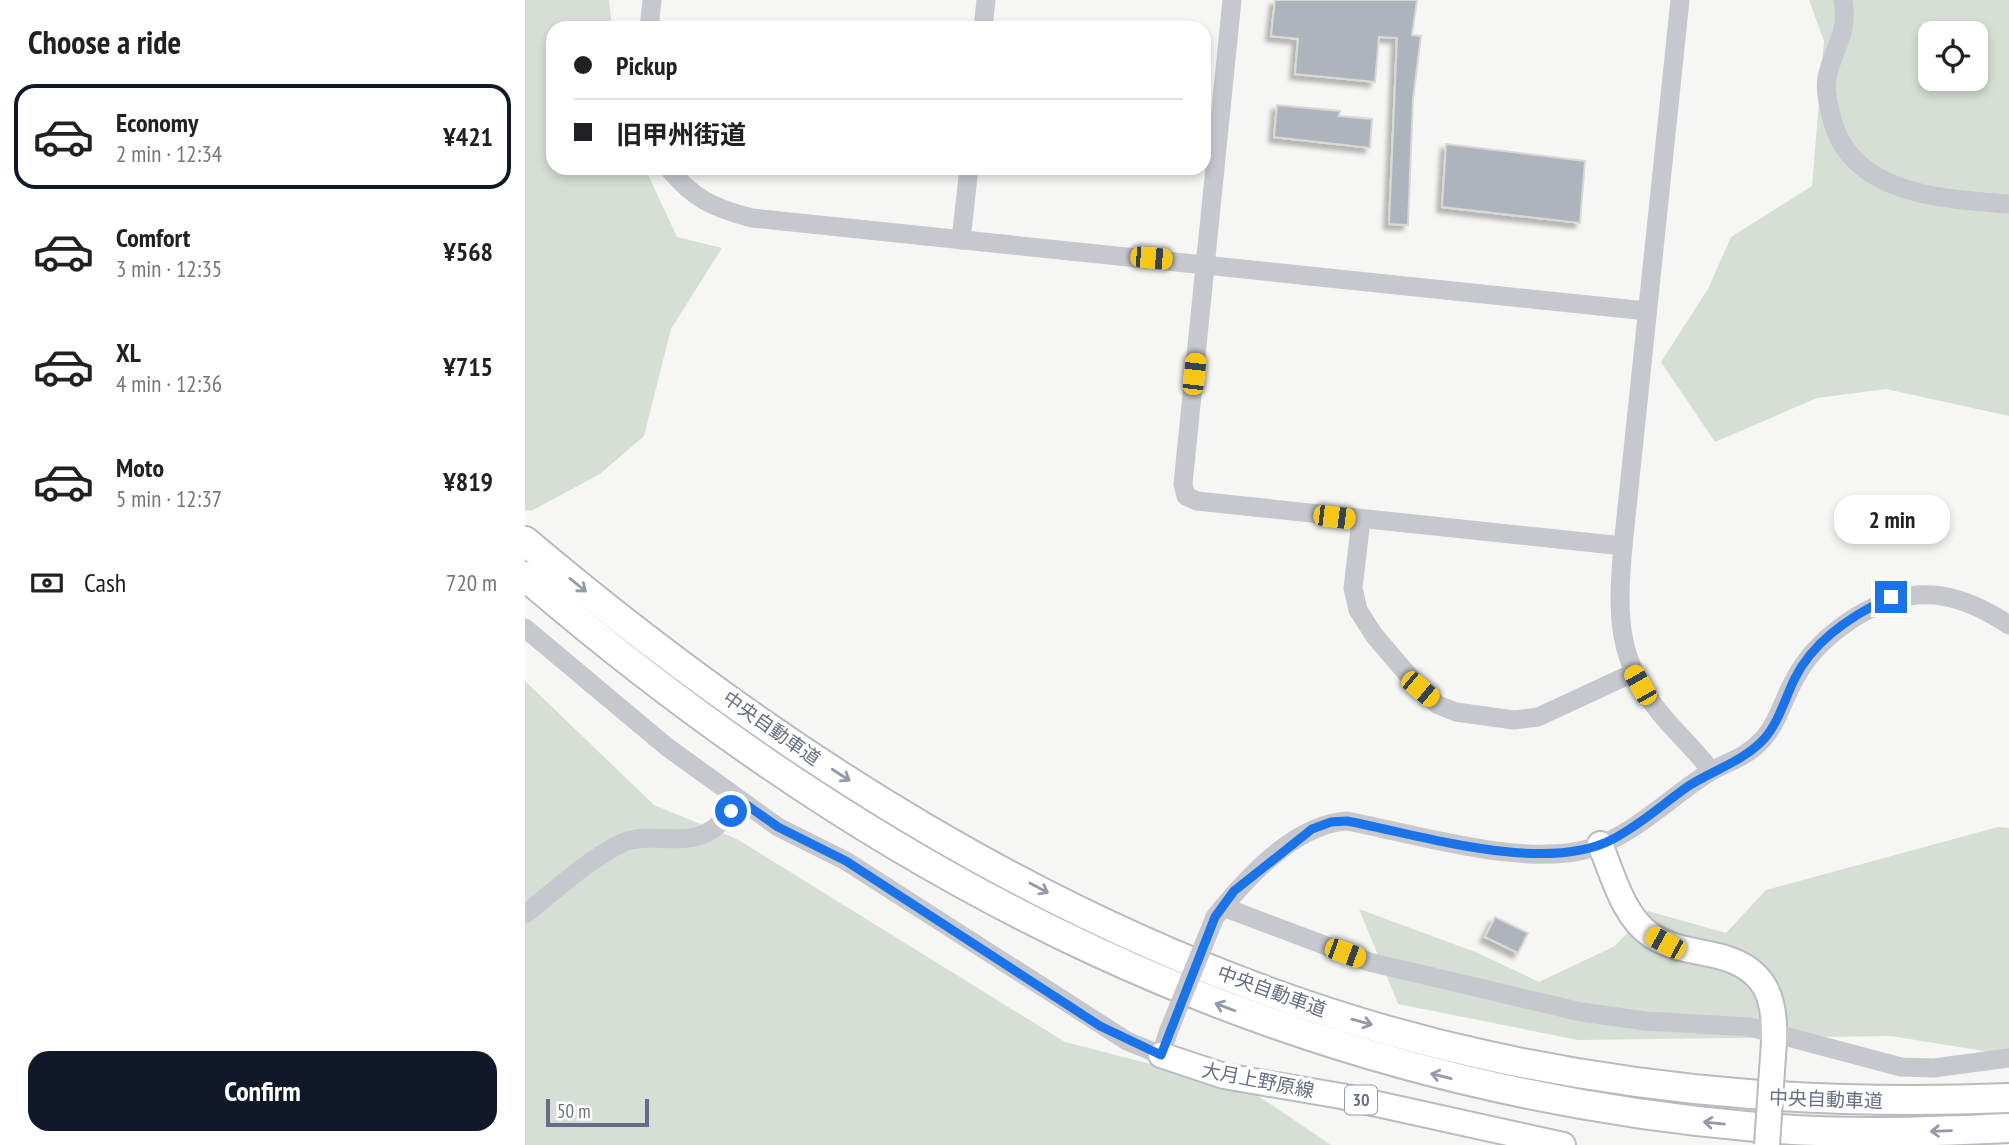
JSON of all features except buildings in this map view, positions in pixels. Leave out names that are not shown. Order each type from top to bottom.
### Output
[{"type":"highway","name":"中央自動車道","points":[[525,541],[674,659],[797,746],[893,807],[1062,901],[1207,967],[1276,994],[1353,1019],[1487,1056],[1630,1082],[1753,1096],[1844,1101],[2009,1098]]},
{"type":"highway","name":"中央自動車道","points":[[525,576],[581,625],[714,727],[782,776],[905,854],[1052,932],[1267,1024],[1353,1052],[1482,1087],[1631,1112],[1759,1128],[1844,1132],[2009,1128]]},
{"type":"main road","points":[[1600,844],[1626,906],[1642,928],[1665,943],[1737,960],[1768,990],[1774,1044],[1767,1145]]},
{"type":"main road","name":"大月上野原線","points":[[1161,1055],[1235,1078],[1341,1096],[1563,1145]]},
{"type":"street","points":[[650,21],[652,0]]},
{"type":"street","points":[[984,21],[986,0]]},
{"type":"street","points":[[1232,0],[1183,484],[1186,495],[1197,501],[1623,547]]},
{"type":"street","points":[[1680,0],[1623,547],[1619,617],[1621,636],[1633,673],[1647,698],[1711,772]]},
{"type":"street","points":[[1843,0],[1845,16],[1840,45],[1827,78],[1833,127],[1846,153],[1863,170],[1905,189],[1955,200],[2009,204]]},
{"type":"street","points":[[675,175],[695,197],[723,211],[752,218],[1647,311]]},
{"type":"street","points":[[961,240],[968,175]]},
{"type":"street","points":[[1361,520],[1353,588],[1359,610],[1374,635],[1420,689],[1438,705],[1456,712],[1514,720],[1538,717],[1633,673]]},
{"type":"street","points":[[525,628],[667,747],[778,827],[846,861],[1100,1026],[1161,1055],[1219,912],[1234,891],[1273,857],[1312,829],[1331,822],[1347,821],[1528,854],[1569,852],[1600,844],[1627,830],[1711,772],[1738,759],[1764,739],[1809,657],[1842,625],[1882,602],[1910,594],[1952,596],[1992,613],[2009,625]]},
{"type":"street","points":[[525,914],[588,864],[621,844],[638,838],[701,835],[712,831],[741,801]]},
{"type":"street","points":[[1219,912],[1369,962],[1581,1012],[1646,1021],[1750,1027],[1774,1044],[1901,1067],[1934,1068],[2009,1058]]},
{"type":"shaded area","points":[[525,0],[609,0],[611,21],[546,21],[546,175],[648,175],[677,237],[722,248],[671,329],[644,436],[600,474],[531,511],[525,510]]},
{"type":"shaded area","points":[[1809,0],[2009,0],[2009,416],[1886,389],[1817,398],[1715,442],[1661,362],[1708,289],[1731,237],[1812,186],[1824,41]]},
{"type":"shaded area","points":[[525,681],[654,805],[737,839],[1065,1042],[1248,1089],[1331,1145],[525,1145]]},
{"type":"shaded area","points":[[1998,827],[2009,828],[2009,1049],[1990,1052],[1891,1036],[1578,1040],[1398,1004],[1359,909],[1478,953],[1539,982],[1615,946],[1648,911],[1726,933],[1766,890]]},
{"type":"route","points":[[731,811],[741,801],[778,827],[812,841],[1100,1026],[1161,1055],[1215,917],[1234,891],[1299,837],[1321,825],[1347,821],[1528,854],[1569,852],[1613,839],[1711,772],[1738,759],[1764,739],[1773,726],[1796,675],[1809,657],[1842,625],[1891,597]]}]
